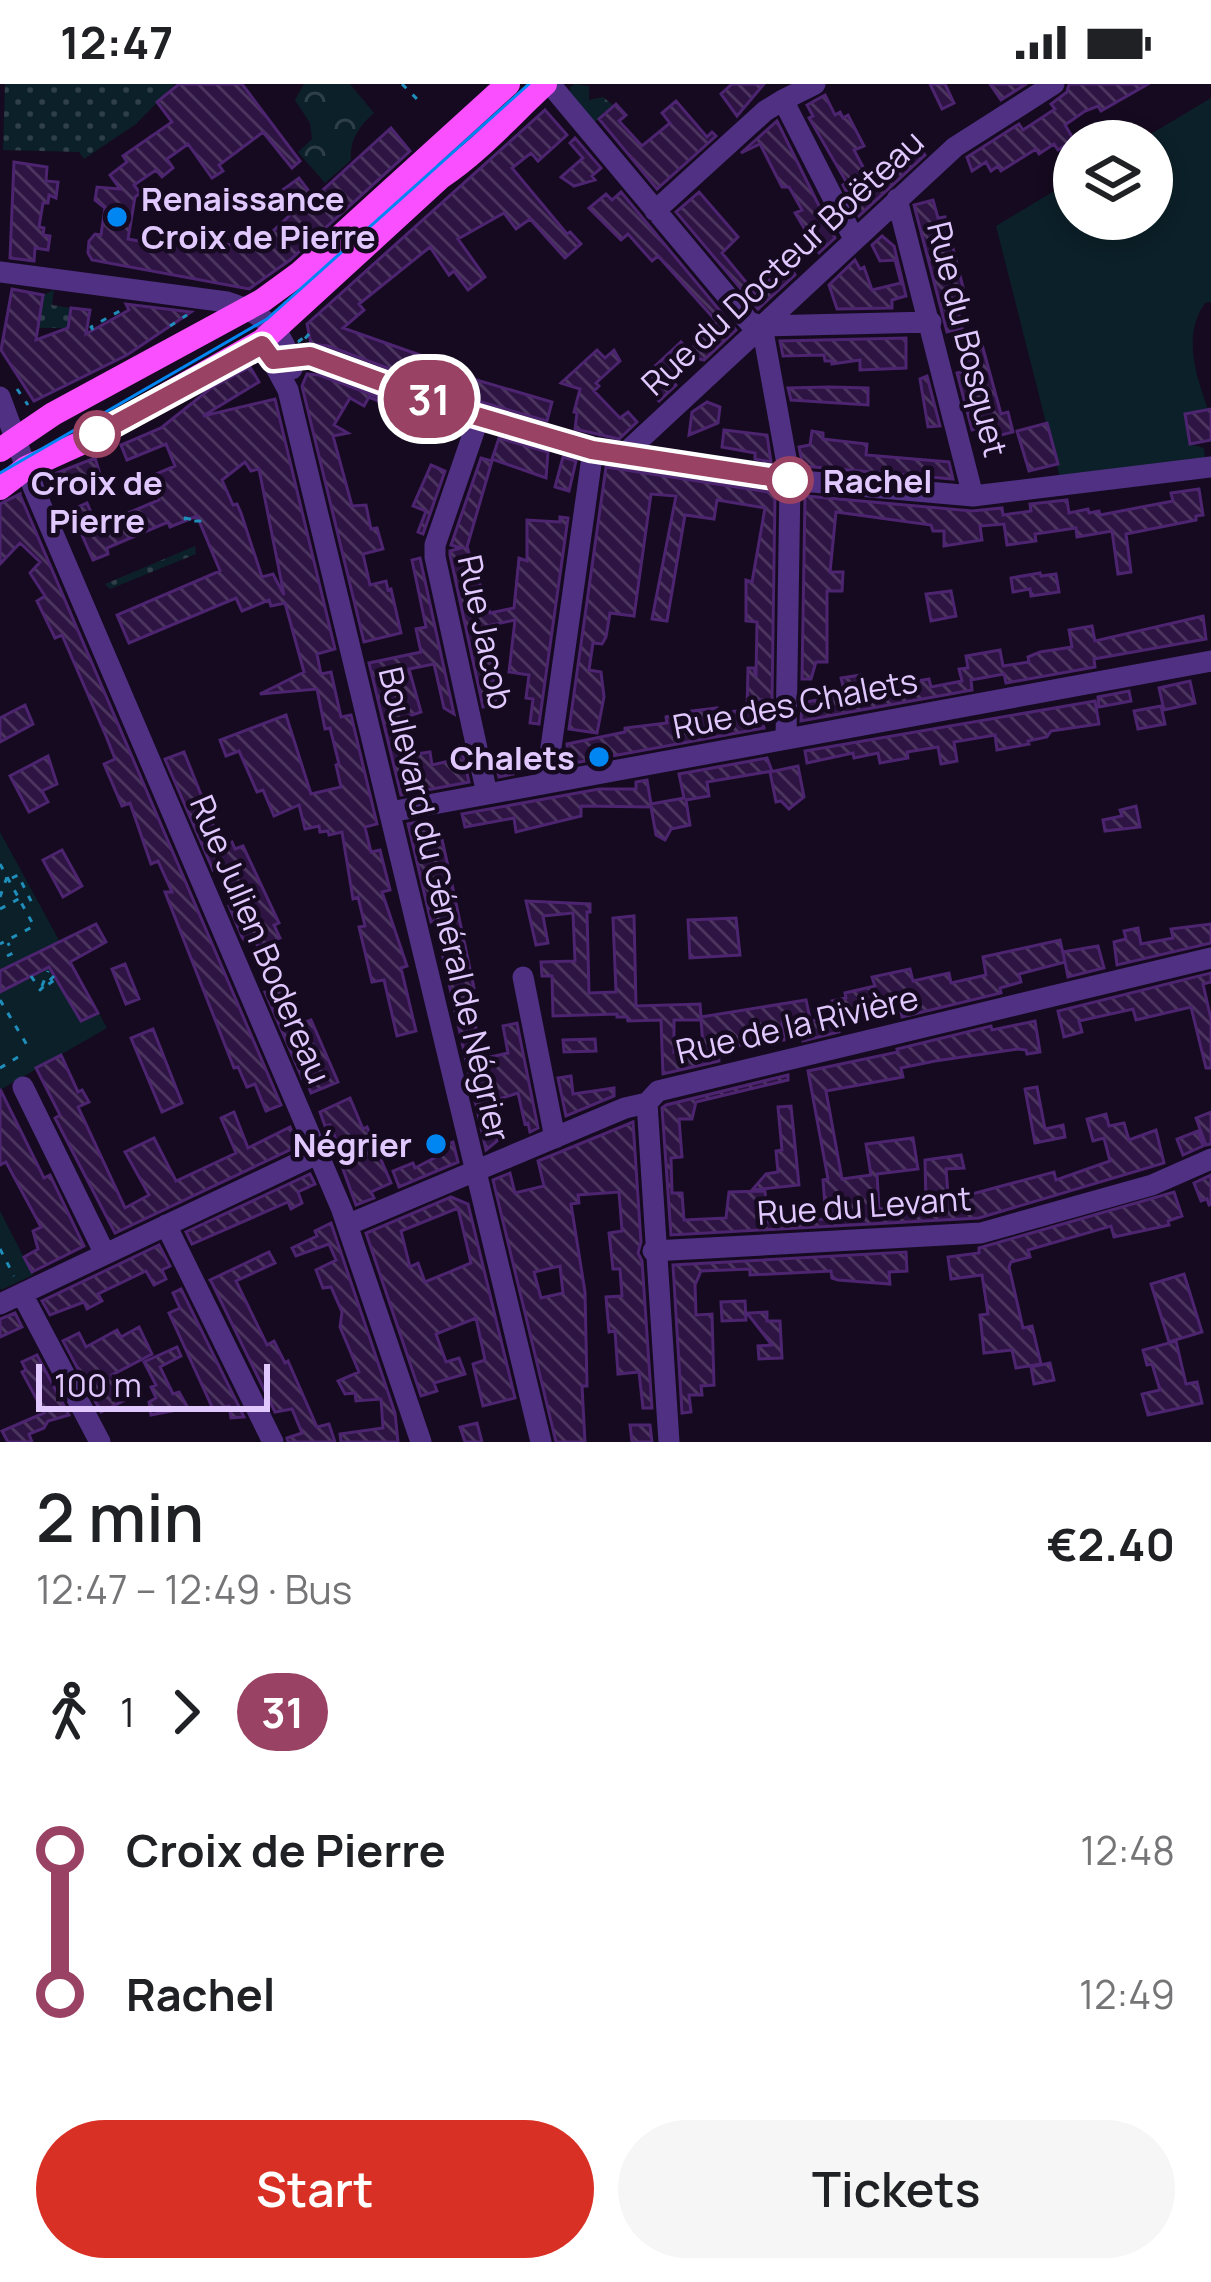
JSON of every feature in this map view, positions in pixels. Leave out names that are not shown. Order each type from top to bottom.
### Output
[{"type":"main road","points":[[8,444],[248,308],[300,273],[508,84]]},
{"type":"main road","points":[[0,488],[26,468],[273,354],[441,177],[473,154],[487,136],[548,84]]},
{"type":"street","points":[[548,84],[749,322],[762,326],[931,322]]},
{"type":"street","points":[[655,211],[765,111],[815,84]]},
{"type":"street","name":"Rue du Docteur Boëteau","points":[[621,457],[956,147],[1054,84]]},
{"type":"street","points":[[783,100],[854,239]]},
{"type":"street","name":"Rue du Bosquet","points":[[897,199],[974,496]]},
{"type":"street","points":[[0,272],[248,308],[273,354],[310,356],[479,417],[621,457],[790,480],[974,496],[1211,467]]},
{"type":"street","points":[[762,326],[790,480],[786,738]]},
{"type":"street","name":"Boulevard du Général de Négrier","points":[[273,354],[390,812],[541,1442]]},
{"type":"street","name":"Rue Julien Bodereau","points":[[2,406],[8,444],[26,468],[347,1225],[421,1442]]},
{"type":"street","name":"Rue Jacob","points":[[479,417],[435,557],[487,794]]},
{"type":"street","points":[[546,784],[592,450]]},
{"type":"street","name":"Rue des Chalets","points":[[390,812],[1211,661]]},
{"type":"street","name":"Rue de la Rivière","points":[[347,1225],[647,1102],[658,1091],[1211,958]]},
{"type":"street","points":[[523,977],[555,1138]]},
{"type":"street","points":[[22,1087],[106,1254]]},
{"type":"street","points":[[647,1102],[653,1251],[669,1442]]},
{"type":"street","points":[[0,1304],[317,1154]]},
{"type":"street","name":"Rue du Levant","points":[[653,1251],[981,1233],[1153,1185],[1211,1159]]},
{"type":"street","points":[[166,1225],[273,1442]]},
{"type":"street","points":[[22,1294],[100,1442]]},
{"type":"path","points":[[403,84],[420,102]]},
{"type":"path","points":[[92,328],[104,320]]},
{"type":"path","points":[[0,864],[34,926],[0,944]]},
{"type":"path","points":[[0,897],[8,879],[17,875],[34,905]]},
{"type":"path","points":[[0,909],[28,895]]},
{"type":"path","points":[[7,941],[13,953],[7,956]]},
{"type":"path","points":[[40,989],[48,971]]},
{"type":"path","points":[[31,976],[40,989]]},
{"type":"path","points":[[40,989],[56,979]]},
{"type":"path","points":[[0,1000],[30,1050]]},
{"type":"path","points":[[0,1068],[23,1054]]},
{"type":"path","points":[[0,1250],[22,1294]]},
{"type":"green space","points":[[5,84],[175,84],[136,124],[84,159],[79,152],[3,150]]},
{"type":"green space","points":[[304,84],[350,84],[374,113],[356,134],[351,160],[325,183],[298,152],[312,139],[310,123],[295,100]]},
{"type":"green space","points":[[575,84],[589,86],[589,100],[603,97],[614,106],[594,123],[570,95]]},
{"type":"green space","points":[[1211,98],[1211,302],[1205,303],[1198,316],[1193,342],[1208,410],[1190,444],[1204,448],[1205,458],[1060,478],[996,226],[1053,192],[1053,240],[1173,240],[1173,121]]},
{"type":"green space","points":[[54,290],[52,305],[71,308],[68,328],[37,328],[43,295]]},
{"type":"green space","points":[[195,546],[196,554],[110,589],[105,584]]},
{"type":"green space","points":[[0,832],[107,1028],[0,1090]]},
{"type":"green space","points":[[0,1211],[33,1275],[1,1290],[0,1288]]},
{"type":"building","points":[[179,84],[242,84],[300,161],[292,168],[263,132],[219,165],[223,171],[212,178],[188,144],[167,159],[173,168],[162,177],[156,170],[134,185],[140,193],[135,197],[128,239],[155,244],[164,233],[254,249],[292,213],[277,194],[299,178],[314,198],[391,128],[410,151],[290,260],[249,289],[92,260],[89,241],[101,235],[105,208],[95,200],[97,187],[120,189],[110,175],[127,162],[123,156],[172,122],[157,102]]},
{"type":"building","points":[[732,84],[764,84],[737,116],[721,94]]},
{"type":"building","points":[[930,84],[945,84],[954,103],[942,109]]},
{"type":"building","points":[[990,84],[1026,84],[1001,100]]},
{"type":"building","points":[[1069,84],[1148,84],[1101,111],[1098,106],[1072,120],[1053,120],[1053,145],[1039,154],[1036,149],[1001,171],[998,166],[991,171],[986,162],[972,171],[967,157],[1019,124],[1023,130],[1055,109],[1051,104],[1067,92]]},
{"type":"building","points":[[825,95],[835,115],[848,115],[864,146],[854,150],[873,186],[900,172],[893,159],[919,147],[925,155],[859,216],[843,185],[847,183],[809,118],[813,116],[807,105]]},
{"type":"building","points":[[676,101],[707,137],[712,132],[716,136],[657,189],[599,119],[616,104],[626,115],[619,121],[642,146],[670,123],[662,113]]},
{"type":"building","points":[[545,110],[567,135],[538,161],[531,153],[512,168],[567,234],[581,244],[565,258],[530,219],[516,229],[504,213],[458,239],[485,277],[468,290],[454,271],[449,275],[430,247],[359,304],[364,310],[343,328],[437,361],[439,356],[453,360],[449,372],[552,402],[547,421],[311,344],[307,324]]},
{"type":"building","points":[[777,121],[835,238],[819,253],[795,213],[802,210],[789,187],[782,187],[760,144],[741,153]]},
{"type":"building","points":[[575,138],[601,168],[592,176],[595,180],[574,186],[561,177],[583,158],[570,143]]},
{"type":"building","points":[[14,162],[47,167],[46,181],[58,182],[56,198],[49,195],[48,203],[43,203],[39,227],[44,228],[43,235],[50,236],[48,250],[35,248],[34,261],[10,258]]},
{"type":"building","points":[[621,192],[736,330],[704,360],[695,358],[659,401],[640,380],[681,342],[689,351],[717,322],[658,256],[652,261],[628,234],[621,240],[589,208],[606,194],[612,200]]},
{"type":"building","points":[[699,192],[738,237],[722,253],[755,293],[789,263],[795,275],[758,309],[676,212]]},
{"type":"building","points":[[933,200],[938,218],[945,217],[965,295],[956,301],[962,328],[947,332],[914,205]]},
{"type":"building","points":[[882,236],[894,246],[906,296],[892,300],[892,308],[837,309],[829,285],[855,260],[860,269],[864,267],[872,290],[901,283],[895,260],[880,261],[872,245]]},
{"type":"building","points":[[12,289],[43,295],[36,340],[68,328],[71,308],[90,310],[86,334],[129,310],[126,304],[191,312],[127,355],[34,401],[1,350]]},
{"type":"building","points":[[978,330],[1001,414],[1008,412],[1013,432],[982,440],[979,428],[972,430],[957,373],[967,371],[958,335]]},
{"type":"building","points":[[906,338],[906,368],[860,370],[860,360],[832,364],[824,355],[783,356],[780,341]]},
{"type":"building","points":[[597,350],[605,358],[614,350],[620,361],[596,383],[599,386],[594,391],[620,418],[628,412],[637,422],[619,439],[575,429],[580,389],[561,383]]},
{"type":"building","points":[[250,367],[259,382],[203,416],[275,399],[335,649],[317,654],[321,674],[331,672],[341,717],[351,715],[377,824],[365,827],[371,852],[380,850],[390,890],[382,892],[407,966],[401,968],[416,1031],[397,1036],[384,980],[372,982],[359,927],[365,926],[358,897],[353,899],[342,832],[329,835],[320,832],[319,826],[305,829],[299,805],[274,816],[239,751],[226,756],[220,740],[286,715],[311,794],[341,787],[317,689],[260,694],[304,672],[285,603],[271,606],[269,600],[242,611],[236,598],[129,643],[117,615],[220,571],[197,516],[170,527],[168,522],[107,548],[108,554],[93,560],[71,510],[87,503],[97,526],[159,500],[149,477],[175,466],[166,444],[127,460],[121,445],[161,428],[211,388]],"holes":[[[245,462],[251,471],[259,469],[284,595],[273,574],[262,577],[241,513],[222,480]]]},
{"type":"building","points":[[307,374],[460,427],[457,434],[369,397],[364,406],[350,398],[334,425],[348,433],[333,436],[352,506],[366,505],[371,529],[377,528],[383,549],[363,554],[370,585],[386,581],[401,633],[364,642],[302,386]]},
{"type":"building","points":[[927,376],[940,426],[928,427],[920,379]]},
{"type":"building","points":[[788,388],[868,388],[868,405],[791,400]]},
{"type":"building","points":[[707,402],[720,407],[718,423],[689,435],[692,412]]},
{"type":"building","points":[[1211,409],[1211,440],[1190,444],[1185,414]]},
{"type":"building","points":[[1047,423],[1058,464],[1029,471],[1017,431]]},
{"type":"building","points":[[724,430],[767,435],[771,462],[755,459],[755,453],[722,447]]},
{"type":"building","points":[[812,431],[823,433],[823,439],[867,444],[866,455],[949,462],[953,479],[803,466],[799,447],[810,445]]},
{"type":"building","points":[[499,438],[548,452],[546,478],[492,459]]},
{"type":"building","points":[[563,457],[576,461],[569,491],[555,487]]},
{"type":"building","points":[[95,458],[100,474],[51,491],[46,477]]},
{"type":"building","points":[[481,458],[492,461],[467,547],[490,613],[514,608],[519,558],[527,561],[527,520],[560,522],[560,517],[568,518],[539,724],[530,723],[529,675],[509,672],[515,620],[487,626],[496,704],[483,707],[450,555],[461,548],[451,545]]},
{"type":"building","points":[[431,465],[445,471],[423,534],[418,532],[426,511],[413,506]]},
{"type":"building","points":[[606,467],[775,493],[772,700],[760,700],[764,728],[569,764],[567,744],[625,732],[625,728],[667,723],[666,717],[692,711],[747,710],[748,668],[754,668],[756,677],[757,622],[746,621],[746,580],[752,582],[765,508],[717,500],[714,519],[685,515],[667,621],[652,619],[676,496],[651,494],[634,616],[610,613],[606,637],[602,644],[593,643],[589,670],[601,672],[604,697],[597,733],[569,729]]},
{"type":"building","points":[[1199,489],[1203,515],[1196,520],[1126,534],[1131,572],[1118,574],[1112,531],[1077,537],[1076,528],[1035,534],[1036,541],[1007,545],[1004,524],[980,526],[982,540],[944,546],[944,531],[933,531],[931,525],[836,512],[830,572],[843,572],[842,591],[827,591],[827,662],[816,662],[811,679],[802,679],[805,496],[972,511],[1002,508],[1003,515],[1031,511],[1030,504],[1067,500],[1069,513],[1088,509],[1100,515],[1173,501],[1171,493]]},
{"type":"building","points":[[20,494],[281,1105],[266,1111],[255,1084],[247,1087],[238,1067],[234,1068],[165,892],[172,892],[158,861],[151,864],[130,803],[122,806],[104,764],[115,759],[106,736],[62,635],[55,638],[37,601],[45,596],[30,573],[40,562],[20,543],[0,564],[0,504]]},
{"type":"building","points":[[420,558],[454,714],[444,708],[434,664],[409,669],[421,712],[406,717],[416,754],[430,752],[432,765],[458,759],[456,747],[461,747],[469,782],[401,795],[369,663],[421,652],[416,629],[426,627],[412,560]]},
{"type":"building","points":[[1056,574],[1059,592],[1031,596],[1030,589],[1013,592],[1011,578]]},
{"type":"building","points":[[951,591],[956,616],[931,621],[926,594]]},
{"type":"building","points":[[1203,616],[1206,639],[1094,659],[1095,667],[1006,683],[1004,674],[971,680],[972,690],[801,721],[802,703],[845,694],[841,678],[861,675],[864,690],[929,679],[931,687],[962,681],[959,669],[968,668],[966,656],[1000,650],[1003,666],[1029,662],[1028,657],[1040,652],[1072,647],[1069,630],[1092,626],[1095,641]]},
{"type":"building","points":[[1190,681],[1195,703],[1164,710],[1159,688]]},
{"type":"building","points":[[1129,691],[1131,701],[1099,707],[1098,697]]},
{"type":"building","points":[[1095,701],[1099,724],[1051,731],[1029,744],[997,750],[995,735],[954,742],[957,761],[941,764],[938,747],[880,763],[878,753],[854,758],[853,753],[807,763],[805,751]]},
{"type":"building","points":[[25,705],[33,724],[0,742],[0,718]]},
{"type":"building","points":[[1161,706],[1165,724],[1138,729],[1134,711]]},
{"type":"building","points":[[184,752],[222,847],[232,842],[235,849],[243,846],[279,923],[274,925],[280,938],[258,947],[255,940],[247,944],[242,937],[220,867],[213,870],[165,759]]},
{"type":"building","points":[[511,755],[513,774],[499,777],[494,758]]},
{"type":"building","points":[[48,756],[57,784],[42,791],[48,802],[29,812],[10,776]]},
{"type":"building","points":[[767,758],[772,771],[707,782],[709,796],[686,800],[690,825],[671,829],[665,840],[656,835],[651,807],[581,806],[581,816],[516,832],[514,818],[465,827],[462,814],[599,789],[636,789],[636,782],[647,780],[651,804],[684,798],[679,774]]},
{"type":"building","points":[[798,766],[804,797],[789,809],[776,802],[770,772]]},
{"type":"building","points":[[1136,806],[1140,827],[1105,831],[1103,820],[1122,816],[1120,810]]},
{"type":"building","points":[[427,820],[431,837],[441,835],[474,988],[467,990],[480,1045],[486,1058],[508,1053],[503,1026],[517,1023],[538,1128],[530,1132],[525,1124],[518,1093],[496,1100],[502,1137],[486,1150],[435,921],[431,922],[408,824]]},
{"type":"building","points":[[62,850],[82,886],[63,897],[43,860]]},
{"type":"building","points":[[526,901],[590,904],[589,993],[616,992],[613,918],[634,916],[636,1006],[700,1004],[701,1017],[806,1000],[810,1018],[782,1022],[784,1040],[718,1048],[719,1061],[663,1074],[661,1020],[628,1021],[617,1014],[553,1016],[552,976],[542,976],[541,962],[575,961],[573,913],[543,916],[548,943],[536,945]],"holes":[[[674,1020],[701,1020],[703,1045],[674,1052]]]},
{"type":"building","points":[[736,918],[740,955],[690,958],[688,920]]},
{"type":"building","points":[[96,924],[106,942],[70,962],[98,1013],[81,1021],[49,967],[0,992],[0,971]]},
{"type":"building","points":[[1211,924],[1211,943],[1117,965],[1114,942],[1126,939],[1124,931],[1138,928],[1141,944],[1173,938],[1171,929]]},
{"type":"building","points":[[1060,940],[1065,962],[1019,974],[1021,982],[1000,988],[1001,993],[902,1017],[900,1007],[837,1022],[832,1001],[875,986],[872,977],[910,969],[913,981],[949,973],[951,983],[986,975],[983,957]]},
{"type":"building","points":[[1098,946],[1104,968],[1068,977],[1063,952]]},
{"type":"building","points":[[125,964],[139,999],[126,1004],[112,969]]},
{"type":"building","points":[[1211,973],[1211,982],[1203,984],[1211,1019],[1211,1068],[1206,1068],[1191,1007],[1136,1020],[1133,1009],[1079,1021],[1082,1032],[1064,1037],[1058,1011]]},
{"type":"building","points":[[285,988],[298,1025],[311,1020],[338,1082],[311,1093],[265,992]]},
{"type":"building","points":[[836,1015],[839,1032],[803,1041],[800,1024]]},
{"type":"building","points":[[1035,1021],[1040,1052],[1027,1054],[1018,1049],[935,1061],[901,1068],[903,1077],[826,1091],[842,1179],[871,1175],[866,1144],[913,1138],[918,1169],[877,1174],[879,1209],[926,1205],[925,1160],[961,1155],[964,1168],[946,1169],[948,1194],[972,1194],[1054,1172],[1056,1180],[1110,1161],[1104,1138],[1093,1141],[1087,1119],[1106,1114],[1109,1126],[1124,1123],[1129,1140],[1156,1130],[1164,1163],[979,1218],[671,1235],[662,1108],[666,1105],[788,1075],[788,1080],[696,1102],[692,1119],[679,1119],[682,1157],[671,1158],[672,1193],[682,1193],[684,1220],[726,1218],[729,1192],[765,1191],[767,1222],[826,1219],[823,1180],[828,1179],[808,1071],[991,1026],[992,1030]]},
{"type":"building","points":[[153,1029],[182,1103],[162,1112],[131,1038]]},
{"type":"building","points":[[595,1039],[596,1051],[564,1052],[563,1040]]},
{"type":"building","points":[[61,1055],[78,1092],[82,1090],[89,1102],[78,1107],[125,1208],[149,1195],[125,1152],[154,1138],[176,1181],[236,1153],[221,1118],[234,1112],[248,1148],[290,1127],[298,1146],[115,1233],[55,1118],[60,1115],[36,1068]]},
{"type":"building","points":[[571,1076],[573,1094],[614,1088],[614,1096],[566,1116],[558,1078]]},
{"type":"building","points":[[1037,1087],[1045,1129],[1063,1125],[1065,1137],[1035,1143],[1025,1089]]},
{"type":"building","points":[[0,1089],[84,1246],[32,1272],[24,1257],[38,1249],[33,1231],[41,1227],[6,1162],[0,1165]]},
{"type":"building","points":[[350,1098],[391,1183],[371,1192],[374,1198],[356,1205],[340,1161],[344,1160],[320,1112]]},
{"type":"building","points":[[791,1106],[799,1185],[752,1190],[766,1174],[778,1172],[776,1151],[782,1150],[778,1107]]},
{"type":"building","points":[[1211,1112],[1211,1144],[1206,1145],[1196,1118]]},
{"type":"building","points":[[633,1122],[638,1253],[652,1408],[643,1408],[639,1372],[618,1374],[615,1331],[609,1332],[606,1297],[622,1296],[609,1233],[622,1231],[619,1192],[578,1195],[579,1203],[571,1204],[585,1292],[585,1442],[556,1442],[493,1180],[510,1173],[515,1193],[544,1186],[538,1161]],"holes":[[[560,1266],[563,1293],[541,1298],[534,1272]]]},
{"type":"building","points":[[1198,1131],[1203,1146],[1183,1155],[1177,1139]]},
{"type":"building","points":[[453,1142],[458,1162],[399,1187],[393,1171],[413,1163],[415,1168],[436,1157],[433,1150]]},
{"type":"building","points":[[310,1174],[315,1184],[298,1192],[302,1203],[291,1209],[288,1202],[192,1244],[186,1232]]},
{"type":"building","points":[[1211,1175],[1209,1205],[1207,1199],[1201,1201],[1194,1183]]},
{"type":"building","points":[[1174,1192],[1182,1216],[1168,1221],[1169,1225],[1114,1237],[1111,1226],[1028,1250],[1030,1257],[1011,1262],[1023,1328],[1032,1326],[1041,1364],[1016,1368],[1012,1350],[984,1353],[980,1315],[988,1314],[982,1275],[951,1279],[948,1257],[979,1253],[979,1248]]},
{"type":"building","points":[[451,1197],[468,1204],[515,1398],[483,1406],[473,1364],[485,1360],[476,1318],[436,1334],[446,1362],[459,1358],[465,1374],[434,1383],[437,1391],[421,1396],[366,1233]],"holes":[[[458,1208],[471,1263],[425,1282],[418,1263],[410,1267],[401,1231]]]},
{"type":"building","points":[[331,1223],[395,1413],[398,1442],[341,1442],[340,1434],[383,1428],[381,1399],[356,1401],[355,1393],[345,1394],[338,1381],[359,1372],[340,1327],[342,1312],[331,1287],[323,1288],[316,1270],[336,1260],[329,1244],[296,1256],[292,1248]]},
{"type":"building","points":[[159,1245],[170,1266],[162,1270],[166,1279],[154,1285],[146,1271],[98,1294],[102,1301],[87,1309],[84,1302],[50,1315],[42,1301]]},
{"type":"building","points":[[269,1252],[275,1263],[236,1281],[267,1345],[274,1341],[285,1363],[288,1361],[317,1427],[329,1424],[335,1442],[288,1442],[287,1438],[302,1433],[292,1409],[275,1412],[210,1280]]},
{"type":"building","points":[[906,1252],[907,1271],[889,1272],[890,1284],[838,1280],[831,1271],[750,1275],[750,1269],[701,1271],[695,1285],[696,1315],[712,1314],[714,1385],[701,1386],[702,1395],[689,1395],[691,1412],[682,1413],[673,1265]]},
{"type":"building","points":[[1184,1274],[1202,1332],[1169,1342],[1151,1284]]},
{"type":"building","points":[[181,1289],[244,1417],[231,1418],[229,1406],[213,1409],[169,1313],[180,1308],[173,1293]]},
{"type":"building","points":[[745,1301],[746,1320],[722,1321],[721,1302]]},
{"type":"building","points":[[767,1312],[767,1321],[780,1321],[782,1358],[759,1359],[758,1346],[772,1345],[747,1313]]},
{"type":"building","points":[[15,1313],[22,1327],[0,1337],[0,1319]]},
{"type":"building","points":[[139,1327],[152,1354],[112,1375],[125,1400],[101,1412],[63,1341],[79,1333],[86,1347],[117,1330],[121,1337]]},
{"type":"building","points":[[1176,1341],[1186,1384],[1197,1382],[1202,1403],[1148,1415],[1142,1394],[1160,1390],[1143,1350]]},
{"type":"building","points":[[177,1347],[181,1356],[160,1367],[173,1394],[179,1392],[188,1408],[151,1415],[149,1402],[156,1398],[151,1387],[156,1385],[144,1362]]},
{"type":"building","points":[[37,1355],[69,1415],[29,1434],[32,1442],[8,1442],[2,1431],[44,1413],[22,1372],[26,1370],[22,1362]]},
{"type":"building","points":[[1050,1363],[1054,1380],[1034,1384],[1031,1367]]},
{"type":"building","points":[[477,1423],[482,1442],[465,1442],[460,1427]]},
{"type":"building","points":[[630,1425],[650,1425],[652,1442],[632,1442]]},
{"type":"tram line","points":[[0,473],[267,319],[529,84]]},
{"type":"bus line","name":"31","points":[[97,434],[262,345],[273,360],[310,356],[466,413],[592,450],[790,480]]},
{"type":"place","name":"Renaissance Croix de Pierre","points":[[117,217]]},
{"type":"place","name":"Croix de Pierre","points":[[97,434]]},
{"type":"place","name":"Rachel","points":[[790,480]]},
{"type":"place","name":"Chalets","points":[[599,757]]},
{"type":"place","name":"Négrier","points":[[436,1144]]}]
